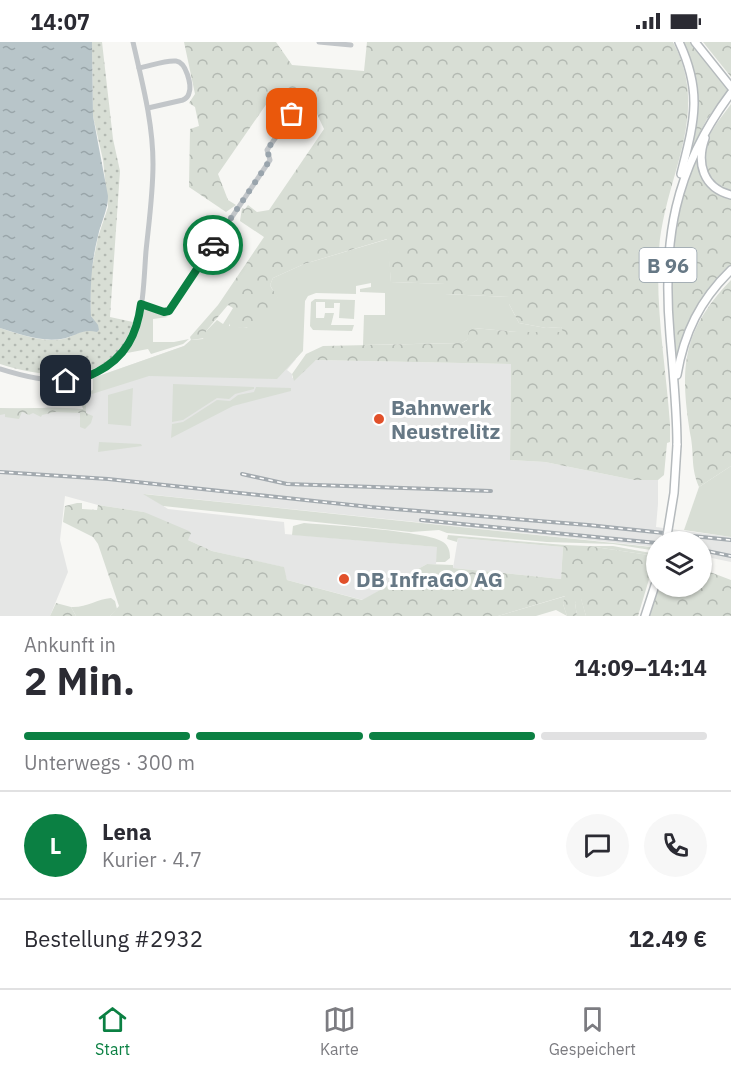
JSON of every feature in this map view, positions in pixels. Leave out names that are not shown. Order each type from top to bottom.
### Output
[{"type":"main road","name":"B 96","points":[[668,531],[674,493],[677,445],[668,262],[672,224],[692,127],[695,100],[690,70],[679,42]]},
{"type":"main road","points":[[695,42],[731,87]]},
{"type":"main road","name":"B 96","points":[[678,198],[695,150],[731,93]]},
{"type":"main road","name":"B 96","points":[[712,122],[701,150],[701,167],[709,182],[731,195]]},
{"type":"main road","name":"B 96","points":[[675,386],[684,339],[692,320],[731,270]]},
{"type":"main road","points":[[645,616],[652,597]]},
{"type":"street","points":[[0,369],[66,381],[77,380],[114,361],[127,347],[137,327],[153,174],[148,108],[133,42]]},
{"type":"street","points":[[319,42],[351,45]]},
{"type":"street","points":[[139,68],[178,61],[185,67],[188,78],[190,90],[186,98],[148,108]]},
{"type":"street","points":[[141,304],[164,312],[170,310],[270,160],[267,150],[292,114]]},
{"type":"shaded area","points":[[191,340],[296,359],[287,370],[292,374],[292,378],[316,360],[511,364],[510,460],[545,462],[634,480],[658,480],[656,527],[686,531],[646,531],[646,546],[145,494],[168,509],[284,522],[285,534],[438,547],[436,564],[427,564],[363,600],[287,580],[283,567],[212,551],[188,540],[144,512],[98,505],[65,496],[60,540],[68,572],[50,616],[0,616],[0,408],[83,409],[79,397],[93,390],[93,378],[184,346]]},
{"type":"shaded area","points":[[712,534],[731,537],[731,562],[712,558]]},
{"type":"shaded area","points":[[458,538],[563,547],[561,579],[453,568]]},
{"type":"green space","points":[[92,42],[102,42],[113,139],[120,171],[110,317],[133,322],[124,343],[112,358],[96,368],[59,375],[39,373],[0,364],[0,328],[31,337],[55,340],[91,330],[95,323],[91,316],[90,278],[98,237],[108,207],[103,160],[93,116]]},
{"type":"green space","points":[[184,42],[276,42],[292,65],[364,71],[367,42],[673,42],[684,69],[688,95],[683,146],[663,223],[659,250],[660,315],[670,424],[670,442],[667,443],[664,475],[658,480],[634,480],[545,462],[510,460],[511,364],[316,360],[294,381],[292,374],[306,354],[323,346],[462,343],[467,340],[469,331],[473,328],[517,332],[563,332],[561,327],[546,328],[519,323],[509,304],[509,297],[445,294],[445,284],[391,282],[387,239],[304,264],[273,278],[270,285],[279,303],[270,317],[249,327],[230,327],[230,313],[233,308],[228,305],[206,331],[205,338],[191,340],[190,337],[218,305],[264,237],[240,221],[242,208],[245,209],[248,205],[257,212],[269,210],[324,129],[307,100],[295,95],[274,93],[218,174],[228,200],[236,205],[226,212],[189,187],[190,129],[199,126],[195,107],[189,103],[195,94]]},
{"type":"green space","points":[[683,42],[692,42],[729,89],[707,119],[689,154],[698,101],[693,71]]},
{"type":"green space","points":[[703,42],[731,42],[731,77]]},
{"type":"green space","points":[[731,104],[731,192],[723,189],[710,178],[706,172],[703,156],[709,135]]},
{"type":"green space","points":[[698,154],[702,177],[716,190],[731,197],[731,268],[693,317],[683,338],[677,365],[673,349],[672,255],[682,195]]},
{"type":"green space","points":[[388,239],[391,282],[445,284],[445,294],[509,297],[509,304],[519,323],[546,328],[561,327],[564,332],[517,332],[473,328],[467,340],[462,343],[363,345],[364,315],[385,315],[385,293],[360,292],[360,289],[371,287],[371,283],[356,286],[356,294],[316,293],[308,296],[305,301],[303,351],[277,379],[149,376],[92,394],[89,392],[93,390],[93,378],[184,346],[191,340],[203,339],[206,331],[217,320],[223,324],[230,313],[229,326],[246,328],[272,314],[277,307],[278,299],[270,285],[273,278],[304,264]]},
{"type":"green space","points":[[731,280],[731,466],[699,487],[694,468],[687,414],[685,372],[693,335],[702,317]]},
{"type":"green space","points":[[315,299],[355,300],[354,319],[339,318],[340,303],[334,303],[334,308],[325,308],[325,302],[316,302],[316,318],[324,318],[325,313],[334,313],[331,325],[354,325],[352,331],[313,330],[310,326],[311,302]]},
{"type":"green space","points":[[146,309],[168,317],[153,319],[153,342],[189,339],[183,344],[151,354],[148,349],[127,353],[136,336],[143,311]]},
{"type":"green space","points":[[173,384],[254,387],[254,389],[235,394],[229,399],[217,398],[183,420],[172,422]]},
{"type":"green space","points":[[256,387],[291,388],[291,391],[233,406],[171,438],[172,424],[183,422],[217,400],[230,401],[238,395],[254,392]]},
{"type":"green space","points":[[133,388],[131,426],[108,424],[108,395]]},
{"type":"green space","points":[[81,401],[86,405],[86,413],[93,416],[91,423],[85,429],[80,427],[80,413],[55,412],[41,417],[33,413],[29,415],[22,412],[19,419],[5,417],[5,414],[0,415],[0,408],[83,409]]},
{"type":"green space","points":[[99,442],[141,444],[142,446],[98,452]]},
{"type":"green space","points":[[731,466],[731,537],[712,534],[712,531],[684,530],[699,487]]},
{"type":"green space","points":[[143,494],[646,546],[646,549],[613,544],[547,542],[447,533],[439,530],[411,532],[163,506]]},
{"type":"green space","points":[[82,503],[82,509],[97,510],[98,505],[144,512],[189,531],[191,533],[188,540],[212,551],[284,567],[287,580],[362,600],[427,564],[453,565],[453,568],[561,579],[565,545],[646,555],[646,589],[638,616],[586,616],[581,599],[578,598],[575,603],[577,616],[567,616],[563,604],[565,596],[498,616],[110,616],[119,606],[98,544],[93,537],[63,522],[65,506]]},
{"type":"green space","points":[[304,523],[377,529],[434,538],[447,545],[450,558],[445,562],[436,562],[437,547],[292,535],[293,526]]},
{"type":"green space","points":[[448,535],[565,545],[563,547],[458,538],[457,542],[447,539]]},
{"type":"green space","points":[[588,546],[613,546],[646,552],[646,555]]},
{"type":"green space","points":[[712,573],[731,580],[731,616],[649,616],[655,597],[712,597]]},
{"type":"green space","points":[[566,596],[563,604],[567,616],[556,610],[536,616],[498,616]]},
{"type":"green space","points":[[111,598],[115,601],[117,609],[110,616],[76,616],[71,607],[82,606]]},
{"type":"green space","points":[[577,598],[581,598],[586,616],[577,616],[575,603]]},
{"type":"green space","points":[[56,603],[71,607],[76,616],[50,616]]},
{"type":"water","points":[[0,42],[92,42],[93,116],[108,196],[96,246],[92,276],[91,316],[98,325],[97,332],[87,331],[61,339],[45,339],[0,328]]},
{"type":"railway","points":[[0,472],[108,479],[370,507],[588,525],[731,540]]},
{"type":"railway","points":[[242,474],[287,484],[491,491]]},
{"type":"railway","points":[[421,520],[646,542]]},
{"type":"railway","points":[[712,552],[731,556]]},
{"type":"way so far","points":[[213,245],[270,160],[267,150],[292,114]]},
{"type":"place","name":"Bahnwerk Neustrelitz","points":[[379,419]]},
{"type":"place","name":"DB InfraGO AG","points":[[344,579]]},
{"type":"route","points":[[66,381],[90,375],[108,366],[122,354],[134,335],[141,304],[164,312],[169,311],[213,245]]}]
